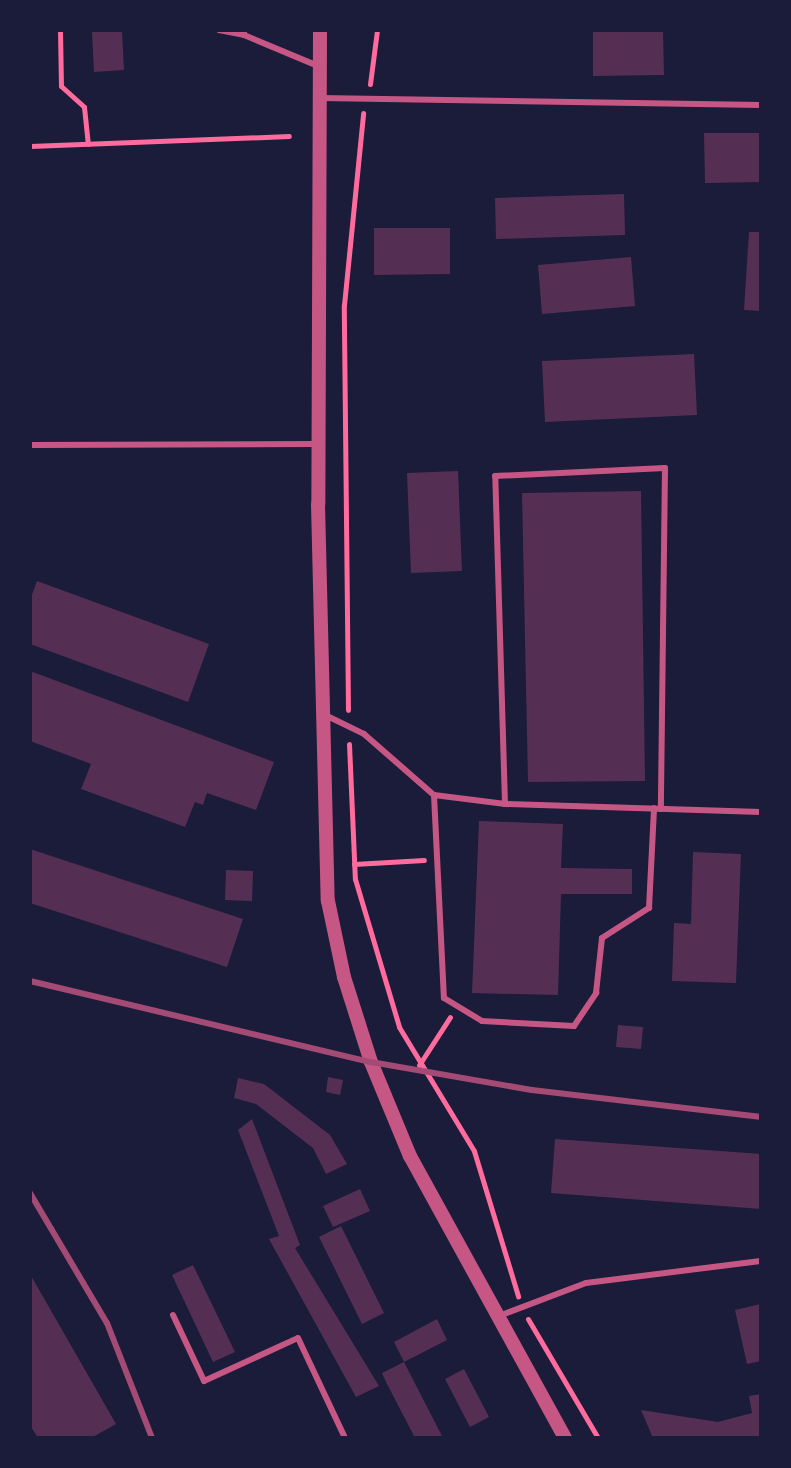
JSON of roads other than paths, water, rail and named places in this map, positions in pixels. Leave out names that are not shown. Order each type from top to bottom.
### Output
[{"type":"street","points":[[320,30],[320,713],[328,901],[344,977],[371,1062],[410,1156],[565,1438]]},
{"type":"lane","points":[[219,30],[244,32],[320,67]]},
{"type":"lane","points":[[320,98],[761,105]]},
{"type":"lane","points":[[30,445],[319,444]]},
{"type":"lane","points":[[434,795],[444,998],[482,1021],[574,1026],[596,993],[602,938],[649,908],[657,808],[665,468],[495,476],[505,804]]},
{"type":"lane","points":[[320,713],[364,734],[434,795],[505,804],[761,812]]},
{"type":"lane","points":[[499,1316],[586,1283],[761,1261]]},
{"type":"lane","points":[[173,1315],[204,1381],[298,1338],[345,1438]]},
{"type":"railway","points":[[30,981],[371,1062],[532,1090],[761,1117]]},
{"type":"railway","points":[[30,1193],[107,1323],[152,1438]]}]
